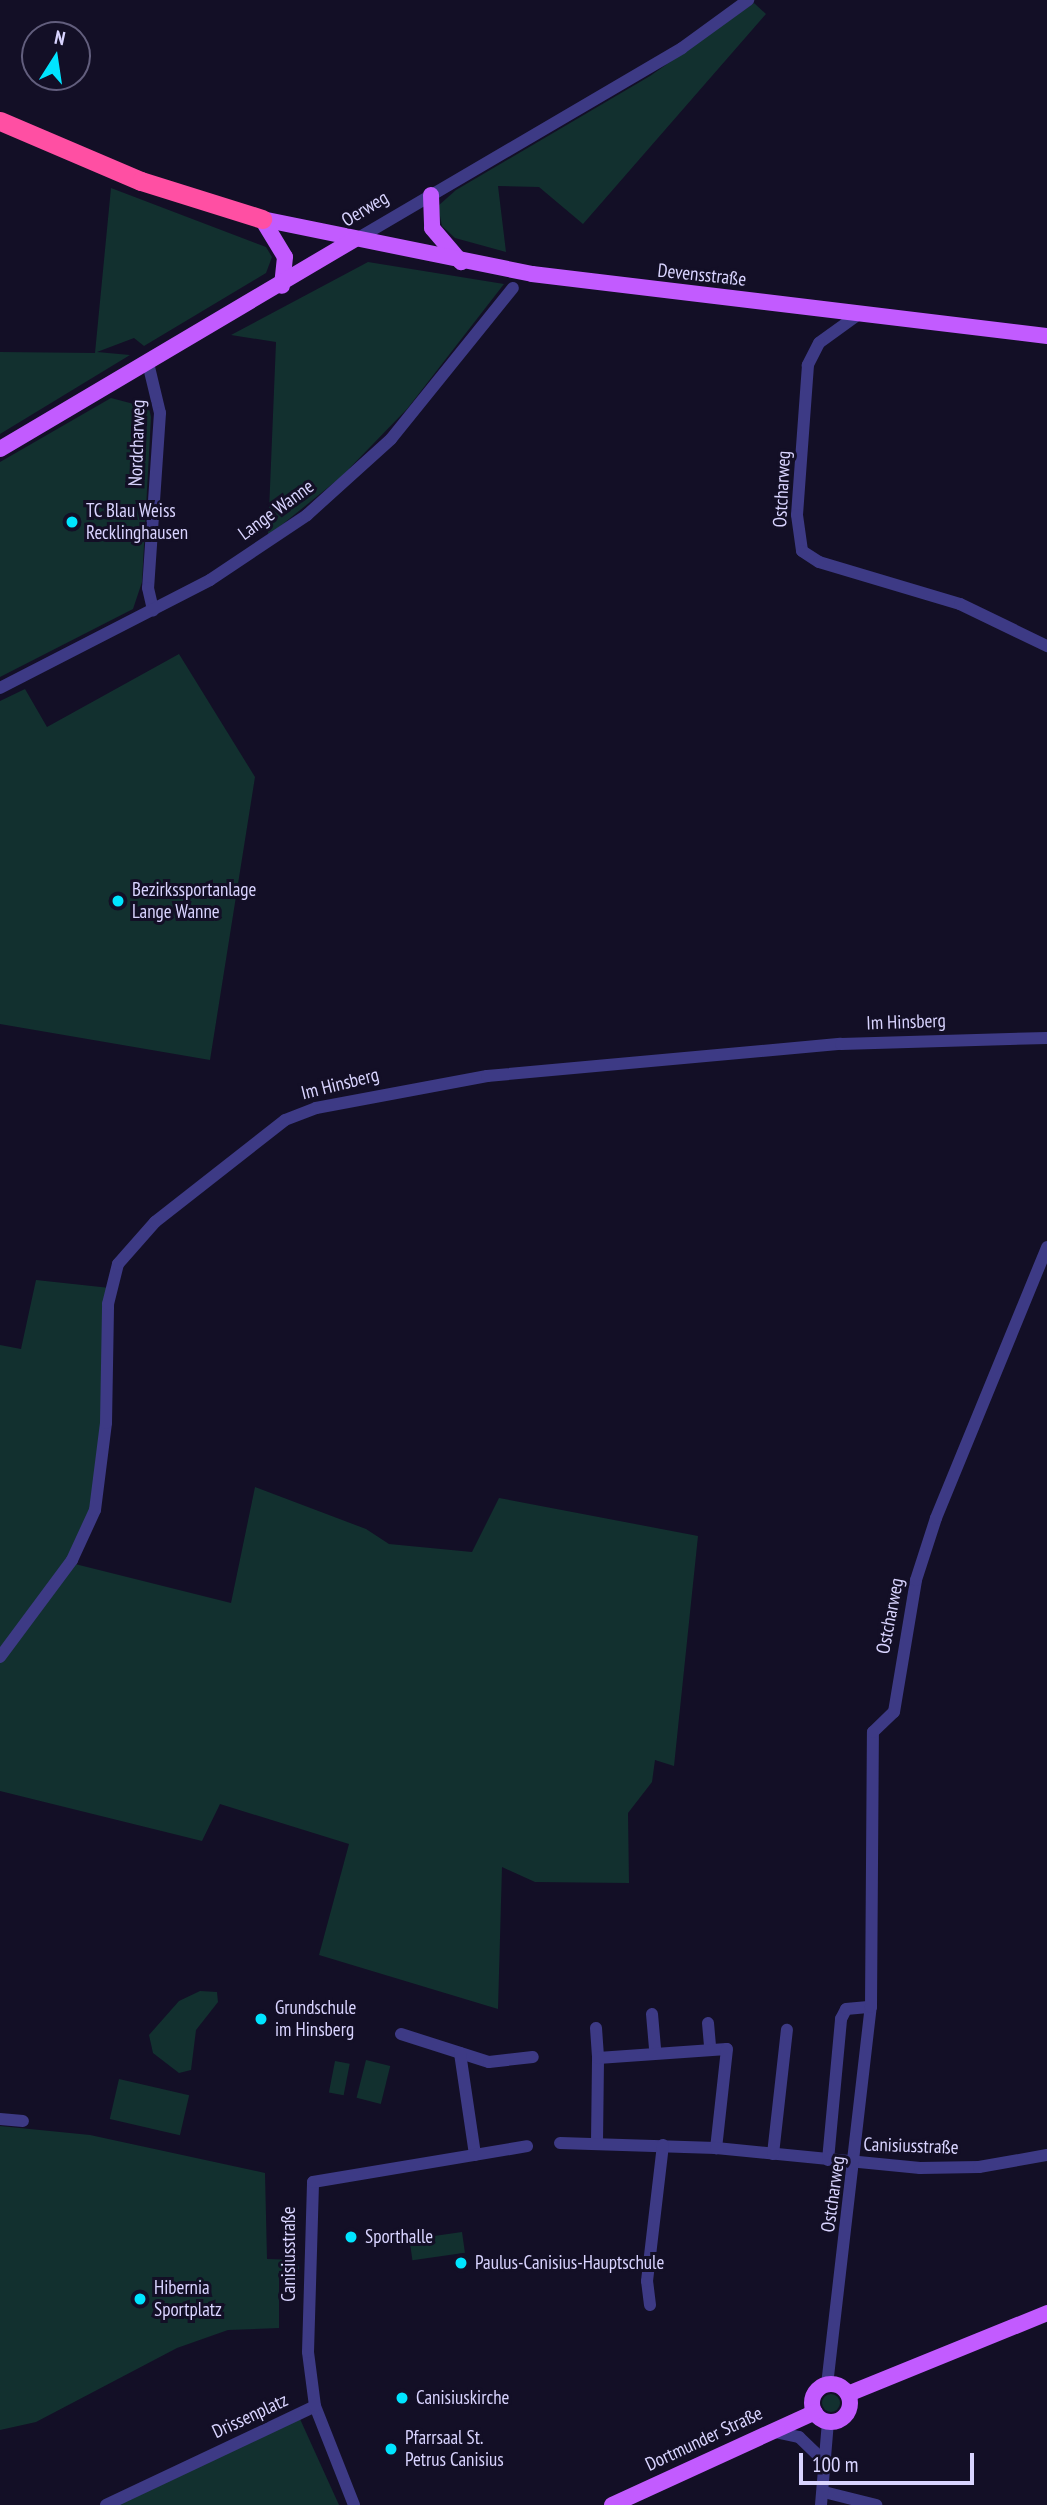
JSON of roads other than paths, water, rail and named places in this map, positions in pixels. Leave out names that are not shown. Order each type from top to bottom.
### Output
[{"type":"highway","points":[[0,121],[141,181],[262,219]]},
{"type":"main road","points":[[431,195],[432,228],[461,262]]},
{"type":"main road","points":[[262,219],[285,257],[282,286]]},
{"type":"main road","name":"Devensstraße","points":[[262,219],[461,262],[1047,336]]},
{"type":"main road","name":"Oerweg","points":[[0,449],[282,286],[354,240]]},
{"type":"main road","points":[[821,2417],[814,2395],[827,2385],[848,2393],[1047,2313]]},
{"type":"main road","name":"Dortmunder Straße","points":[[612,2505],[770,2431],[821,2417],[847,2414],[848,2393]]},
{"type":"street","name":"Oerweg","points":[[354,240],[673,54],[748,0]]},
{"type":"street","name":"Lange Wanne","points":[[0,688],[153,610],[307,515],[391,439],[513,288]]},
{"type":"street","name":"Ostcharweg","points":[[859,314],[819,343],[808,365],[797,515],[802,551],[819,562],[960,604],[1047,646]]},
{"type":"street","name":"Nordcharweg","points":[[148,363],[160,414],[148,588],[153,610]]},
{"type":"street","name":"Im Hinsberg","points":[[0,1657],[72,1560],[95,1510],[105,1435],[108,1304],[118,1264],[155,1222],[285,1120],[316,1108],[487,1076],[841,1044],[1047,1038]]},
{"type":"street","name":"Ostcharweg","points":[[827,2385],[857,2163],[871,2007],[873,1732],[894,1713],[916,1580],[936,1518],[1047,1247]]},
{"type":"street","name":"Ostcharweg","points":[[828,2160],[841,2020],[846,2009],[871,2007]]},
{"type":"street","points":[[652,2014],[655,2052]]},
{"type":"street","points":[[708,2023],[710,2048]]},
{"type":"street","points":[[596,2028],[597,2142]]},
{"type":"street","points":[[774,2154],[787,2031]]},
{"type":"street","points":[[401,2034],[489,2062],[533,2057]]},
{"type":"street","points":[[598,2058],[710,2048],[727,2049],[716,2148]]},
{"type":"street","points":[[460,2053],[475,2155]]},
{"type":"street","points":[[0,2119],[23,2121]]},
{"type":"street","name":"Canisiusstraße","points":[[560,2143],[597,2142],[716,2148],[857,2163],[979,2167],[1047,2155]]},
{"type":"street","points":[[650,2305],[647,2281],[663,2145]]},
{"type":"street","name":"Canisiusstraße","points":[[315,2406],[308,2352],[313,2182],[527,2146]]},
{"type":"street","name":"Drissenplatz","points":[[106,2505],[315,2406],[354,2505]]},
{"type":"street","points":[[821,2417],[823,2499],[876,2505]]},
{"type":"street","points":[[770,2431],[799,2437],[823,2460]]},
{"type":"place","name":"TC Blau Weiss Recklinghausen","points":[[72,522]]},
{"type":"place","name":"Bezirkssportanlage Lange Wanne","points":[[118,901]]},
{"type":"place","name":"Grundschule im Hinsberg","points":[[261,2019]]},
{"type":"place","name":"Sporthalle","points":[[351,2237]]},
{"type":"place","name":"Paulus-Canisius-Hauptschule","points":[[461,2263]]},
{"type":"place","name":"Hibernia Sportplatz","points":[[140,2299]]},
{"type":"place","name":"Canisiuskirche","points":[[402,2398]]},
{"type":"place","name":"Pfarrsaal St. Petrus Canisius","points":[[391,2449]]}]
